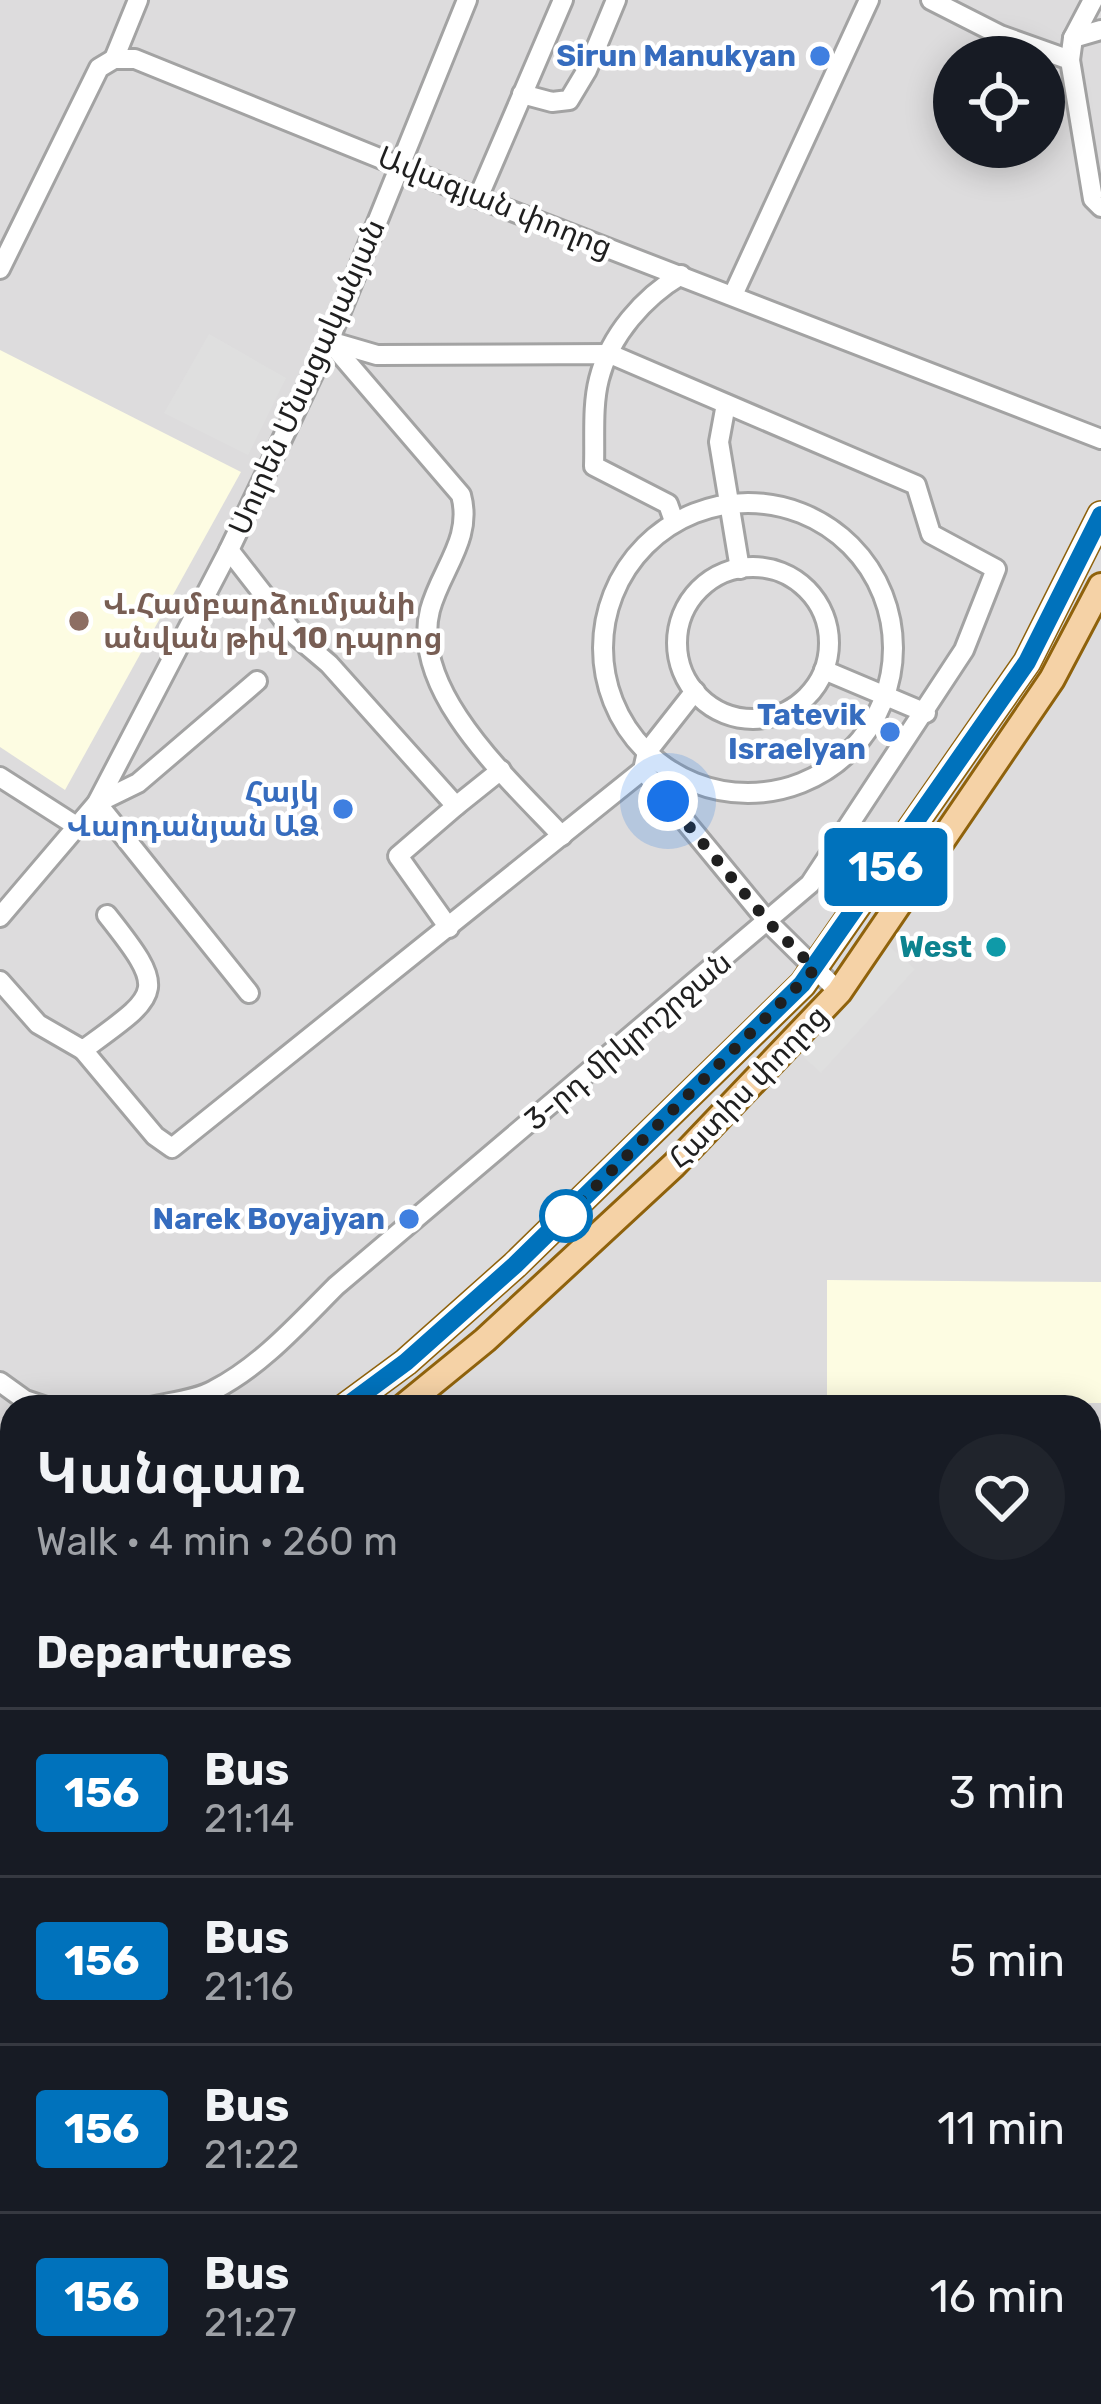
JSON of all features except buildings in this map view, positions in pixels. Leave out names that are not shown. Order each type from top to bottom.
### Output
[{"type":"main road","name":"Հատիս փողոց","points":[[361,1395],[406,1362],[515,1265],[815,969],[1027,662],[1101,515]]},
{"type":"main road","name":"Հատիս փողոց","points":[[417,1395],[497,1329],[674,1165],[839,992],[1052,679],[1101,586]]},
{"type":"street","points":[[0,269],[99,68],[114,59],[138,0]]},
{"type":"street","name":"Սուրեն Մնացականյան","points":[[0,917],[97,803],[229,550],[329,341],[467,0]]},
{"type":"street","points":[[478,198],[563,0]]},
{"type":"street","points":[[522,94],[568,100],[587,70],[616,0]]},
{"type":"street","points":[[734,295],[869,0]]},
{"type":"street","points":[[931,0],[1000,35],[1070,60]]},
{"type":"street","points":[[1093,0],[1073,38],[1070,60],[1094,200],[1101,207]]},
{"type":"street","points":[[1073,38],[1101,30]]},
{"type":"street","name":"Ավագյան փողոց","points":[[114,59],[135,59],[478,198],[1101,439]]},
{"type":"street","points":[[674,521],[668,504],[594,466],[599,377],[649,294],[681,274]]},
{"type":"street","points":[[329,341],[377,355],[610,354],[726,404],[719,442],[740,569]]},
{"type":"street","points":[[329,341],[461,495],[464,530],[430,610],[427,647],[438,687],[501,770],[562,836]]},
{"type":"street","name":"3-րդ միկրոշրջան","points":[[201,1395],[236,1377],[289,1334],[336,1286],[810,884],[964,650],[996,569],[931,534],[916,484],[726,404]]},
{"type":"street","points":[[645,761],[708,789],[745,794],[783,791],[817,777],[869,731],[886,698],[892,661],[890,624],[883,588],[849,542],[787,511],[728,505],[674,521],[625,565],[610,594],[604,625],[604,656],[618,709],[645,761],[769,923],[839,992]]},
{"type":"street","points":[[229,550],[296,636],[329,664],[456,806]]},
{"type":"street","points":[[740,569],[787,575],[811,594],[827,622],[829,655],[824,670],[812,691],[797,704],[757,718],[720,712],[695,691],[678,656],[682,612],[702,586],[740,569]]},
{"type":"street","points":[[824,670],[926,713]]},
{"type":"street","points":[[249,993],[97,803],[138,783],[257,682]]},
{"type":"street","points":[[0,981],[38,1024],[83,1050],[155,1136],[172,1148],[562,836],[645,761],[695,691]]},
{"type":"street","points":[[449,928],[398,856],[501,770]]},
{"type":"street","points":[[0,777],[78,827]]},
{"type":"street","points":[[83,1050],[124,1020],[148,993],[151,980],[148,968],[107,915]]},
{"type":"shaded area","points":[[0,0],[1101,0],[1101,1395],[0,1395]]},
{"type":"shaded area","points":[[209,334],[286,378],[248,455],[164,413]]},
{"type":"shaded area","points":[[0,350],[241,472],[65,790],[0,747]]},
{"type":"shaded area","points":[[888,945],[915,969],[821,1073],[800,1054],[825,1026],[820,1021]]},
{"type":"shaded area","points":[[827,1280],[1101,1282],[1101,1395],[827,1395]]},
{"type":"bus line","name":"156","points":[[361,1395],[406,1362],[515,1265],[815,969],[1027,662],[1101,515]]},
{"type":"place","name":"Sirun Manukyan","points":[[820,56]]},
{"type":"place","name":"Վ.Համբարձումյանի անվան թիվ 10 դպրոց","points":[[79,621]]},
{"type":"place","name":"Tatevik Israelyan","points":[[890,732]]},
{"type":"place","name":"Հայկ Վարդանյան ԱՁ","points":[[343,809]]},
{"type":"place","name":"West","points":[[996,947]]},
{"type":"place","name":"Narek Boyajyan","points":[[409,1219]]},
{"type":"route","points":[[566,1216],[815,969],[769,923],[668,801]]}]
